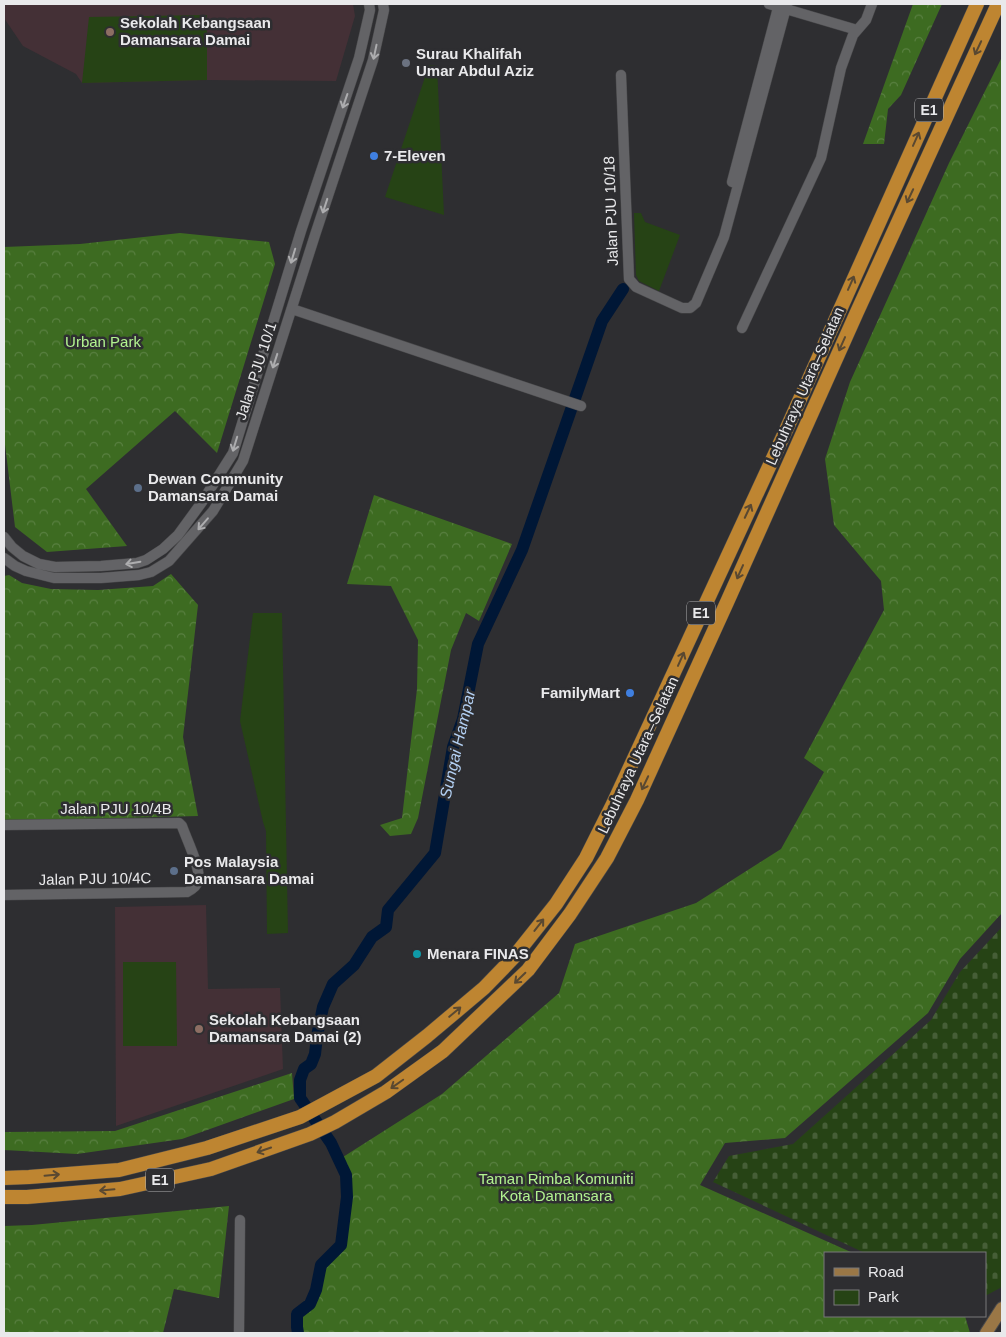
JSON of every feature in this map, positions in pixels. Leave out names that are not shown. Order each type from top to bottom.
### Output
[{"type":"highway","name":"Lebuhraya Utara–Selatan","points":[[4,1178],[119,1170],[207,1148],[300,1117],[376,1076],[484,988],[513,958],[556,904],[586,858],[614,804],[977,4]]},
{"type":"highway","name":"Lebuhraya Utara–Selatan","points":[[4,1196],[28,1197],[120,1189],[210,1169],[310,1134],[335,1122],[386,1092],[444,1051],[528,970],[570,914],[607,858],[637,800],[853,320],[998,4]]},
{"type":"main road","points":[[986,1333],[1002,1308]]},
{"type":"street","name":"Jalan PJU 10/1","points":[[4,537],[17,552],[39,564],[55,566],[127,565],[146,560],[163,549],[178,535],[202,502],[232,453],[301,231],[359,58],[370,10],[369,4]]},
{"type":"street","name":"Jalan PJU 10/1","points":[[4,558],[15,566],[36,575],[54,578],[101,578],[139,575],[152,572],[169,561],[209,516],[243,461],[373,60],[384,10],[383,4]]},
{"type":"street","points":[[742,328],[821,158],[841,68],[851,41],[857,30],[866,20],[872,4]]},
{"type":"street","points":[[780,5],[857,30]]},
{"type":"street","name":"Jalan PJU 10/18","points":[[621,75],[629,279],[636,287],[682,308],[690,308],[696,303],[714,258],[718,236],[780,5]]},
{"type":"street","points":[[330,145],[356,111]]},
{"type":"street","points":[[292,310],[581,406]]},
{"type":"street","points":[[262,359],[263,397]]},
{"type":"street","points":[[4,567],[15,566]]},
{"type":"street","points":[[54,578],[100,566]]},
{"type":"street","name":"Jalan PJU 10/4B","points":[[4,825],[179,823],[182,826],[199,873],[198,882],[193,889],[187,892]]},
{"type":"street","name":"Jalan PJU 10/4C","points":[[4,895],[187,892]]},
{"type":"street","points":[[239,1333],[240,1220]]},
{"type":"shaded area","points":[[4,4],[353,4],[355,16],[336,81],[207,80],[82,83],[76,74],[23,46],[4,18]]},
{"type":"shaded area","name":"Sekolah Kebangsaan Damansara Damai (2)","points":[[206,905],[208,989],[280,988],[283,1069],[116,1126],[115,907]]},
{"type":"green space","points":[[913,4],[942,4],[901,95],[888,109],[884,144],[863,144]]},
{"type":"green space","points":[[207,15],[207,80],[82,83],[89,17]]},
{"type":"green space","name":"Taman Rimba Komuniti Kota Damansara","points":[[1002,57],[1002,913],[960,959],[928,1013],[785,1138],[725,1143],[700,1185],[851,1252],[824,1252],[824,1317],[965,1317],[970,1333],[302,1333],[302,1315],[313,1307],[321,1291],[325,1268],[344,1246],[351,1197],[351,1174],[343,1157],[442,1094],[559,993],[575,944],[696,903],[781,849],[824,772],[804,758],[884,610],[881,581],[834,525],[825,459],[850,382],[949,163]]},
{"type":"green space","points":[[429,65],[437,66],[444,215],[385,197]]},
{"type":"green space","points":[[634,213],[641,213],[645,222],[680,235],[659,291],[639,281],[636,275]]},
{"type":"green space","name":"Urban Park","points":[[180,233],[269,242],[275,264],[217,453],[175,411],[86,489],[127,546],[47,552],[15,527],[4,436],[4,247],[80,244]]},
{"type":"green space","points":[[374,495],[512,544],[479,621],[466,613],[451,650],[418,818],[411,834],[390,836],[380,825],[402,818],[417,689],[418,640],[391,586],[347,584]]},
{"type":"green space","points":[[171,574],[198,605],[183,737],[198,816],[4,821],[4,576],[9,575],[22,583],[51,589],[98,590],[153,586]]},
{"type":"green space","points":[[253,613],[282,613],[288,933],[267,934],[266,831],[240,721]]},
{"type":"green space","points":[[1002,927],[1002,1287],[986,1295],[986,1252],[863,1252],[713,1182],[729,1156],[793,1144],[931,1020],[960,972]]},
{"type":"green space","points":[[123,962],[176,962],[177,1046],[123,1046]]},
{"type":"green space","points":[[292,1073],[294,1099],[182,1139],[77,1154],[4,1150],[4,1132],[115,1131]]},
{"type":"green space","points":[[229,1206],[219,1298],[174,1289],[163,1333],[4,1333],[4,1226]]},
{"type":"waterway","name":"Sungai Hampar","points":[[298,1333],[297,1314],[310,1304],[316,1290],[321,1265],[341,1245],[347,1197],[346,1175],[331,1143],[300,1098],[300,1080],[304,1069],[311,1064],[315,1054],[323,1007],[333,984],[354,965],[372,937],[386,927],[388,910],[435,853],[453,747],[463,719],[478,644],[522,550],[602,321],[623,289]]},
{"type":"place","name":"Sekolah Kebangsaan Damansara Damai","points":[[110,32]]},
{"type":"place","name":"Surau Khalifah Umar Abdul Aziz","points":[[406,63]]},
{"type":"place","name":"7-Eleven","points":[[374,156]]},
{"type":"place","name":"Dewan Community Damansara Damai","points":[[138,488]]},
{"type":"place","name":"FamilyMart","points":[[630,693]]},
{"type":"place","name":"Pos Malaysia Damansara Damai","points":[[174,871]]},
{"type":"place","name":"Menara FINAS","points":[[417,954]]},
{"type":"place","name":"Sekolah Kebangsaan Damansara Damai (2)","points":[[199,1029]]}]
